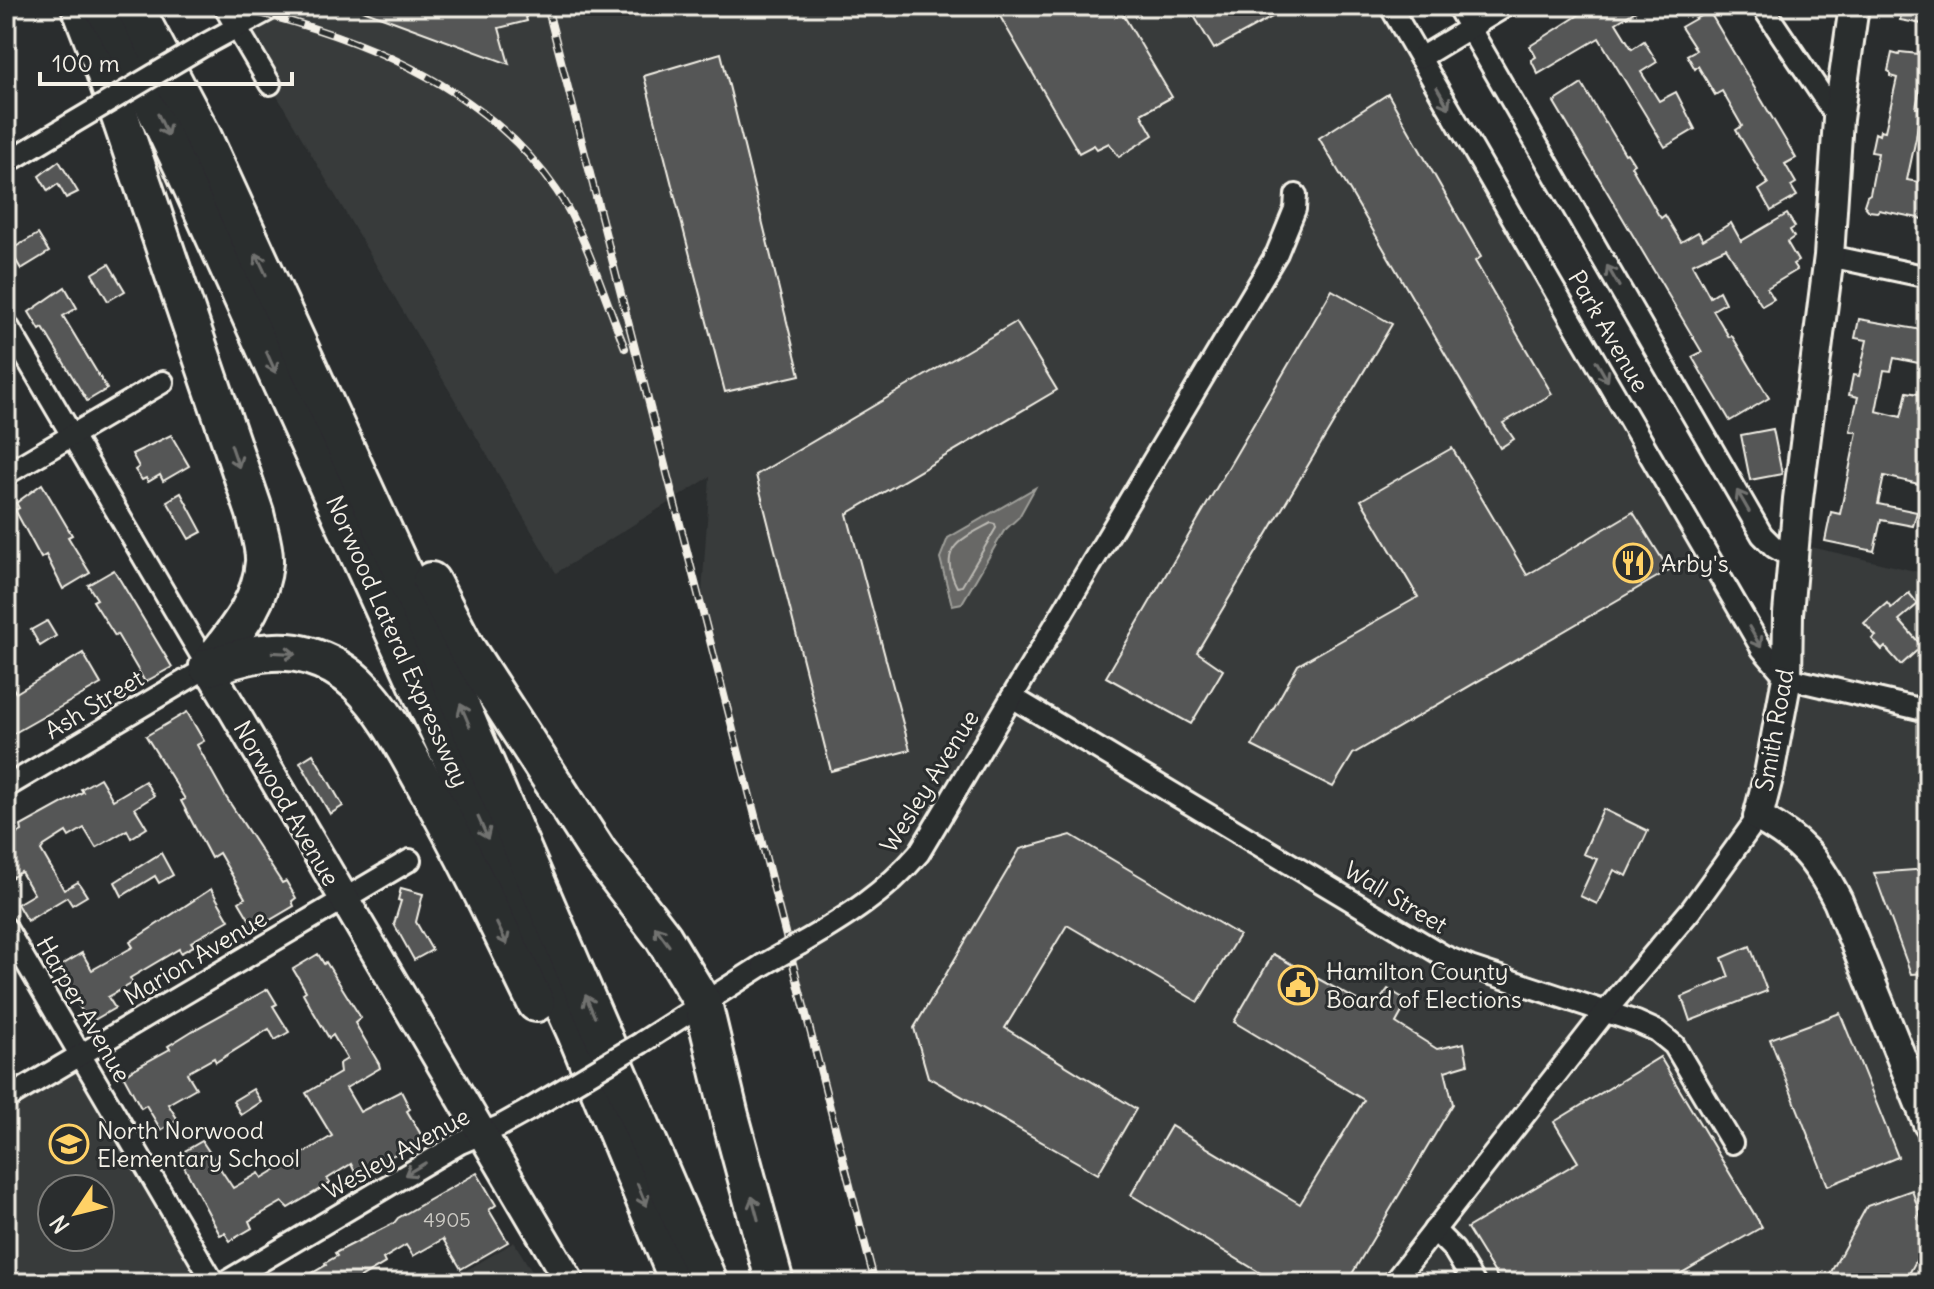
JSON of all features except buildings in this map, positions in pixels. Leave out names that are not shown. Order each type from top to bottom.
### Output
[{"type":"highway","points":[[80,6],[105,70],[257,525],[264,561],[250,612],[208,667]]},
{"type":"highway","name":"Norwood Lateral Expressway","points":[[102,6],[126,47],[182,165],[569,1017],[679,1283]]},
{"type":"highway","name":"Norwood Lateral Expressway","points":[[134,6],[202,135],[410,588],[709,1283]]},
{"type":"highway","points":[[294,335],[466,648],[598,852],[663,937],[703,1003],[775,1283]]},
{"type":"highway","points":[[208,667],[253,654],[282,651],[309,655],[333,666],[356,683],[376,706],[398,735],[461,849],[539,1009],[620,1141]]},
{"type":"main road","name":"Smith Road","points":[[1758,817],[1787,678],[1793,558],[1829,256],[1838,119],[1854,6]]},
{"type":"main road","name":"Norwood Avenue","points":[[208,667],[570,1283]]},
{"type":"main road","points":[[1758,817],[1789,834],[1821,868],[1838,901],[1928,1124]]},
{"type":"street","points":[[224,6],[270,84]]},
{"type":"street","points":[[6,163],[276,6]]},
{"type":"street","name":"Park Avenue","points":[[1391,6],[1762,649],[1787,678]]},
{"type":"street","name":"Park Avenue","points":[[1457,6],[1762,535],[1774,547],[1793,558]]},
{"type":"street","points":[[1420,58],[1506,6]]},
{"type":"street","points":[[1762,6],[1838,119]]},
{"type":"street","name":"Wesley Avenue","points":[[224,1283],[460,1143],[527,1111],[641,1043],[871,900],[897,879],[912,862],[1277,253],[1295,209],[1296,195]]},
{"type":"street","points":[[1829,256],[1928,277]]},
{"type":"street","name":"Norwood Avenue","points":[[6,323],[208,667]]},
{"type":"street","points":[[6,474],[163,382]]},
{"type":"street","name":"Ash Street","points":[[6,787],[208,667]]},
{"type":"street","points":[[1787,678],[1928,711]]},
{"type":"street","name":"Wall Street","points":[[1012,697],[1444,956],[1657,1031],[1674,1045],[1732,1143]]},
{"type":"street","name":"Smith Road","points":[[1393,1283],[1605,1012],[1691,910],[1758,817]]},
{"type":"street","name":"Marion Avenue","points":[[6,1099],[410,860]]},
{"type":"street","name":"Harper Avenue","points":[[6,928],[214,1283]]},
{"type":"street","points":[[1434,1230],[1454,1250],[1474,1283]]},
{"type":"shaded area","points":[[276,6],[1390,6],[1786,677],[1794,543],[1928,574],[1928,1283],[875,1283],[701,607],[710,477],[556,573],[238,29]]},
{"type":"shaded area","name":"North Norwood Elementary School","points":[[81,1054],[214,1283],[6,1283],[6,1099]]},
{"type":"shaded area","points":[[514,1242],[539,1283],[445,1283]]},
{"type":"water","points":[[1035,488],[1019,517],[1004,531],[962,603],[952,605],[940,558],[948,538]]},
{"type":"railway","points":[[230,6],[276,17],[368,48],[412,68],[492,120],[527,153],[567,208],[586,247],[625,348]]},
{"type":"railway","points":[[547,6],[875,1283]]},
{"type":"place","name":"Arby's","points":[[1633,563]]},
{"type":"place","name":"Hamilton County Board of Elections","points":[[1298,985]]},
{"type":"place","name":"North Norwood Elementary School","points":[[69,1144]]}]
